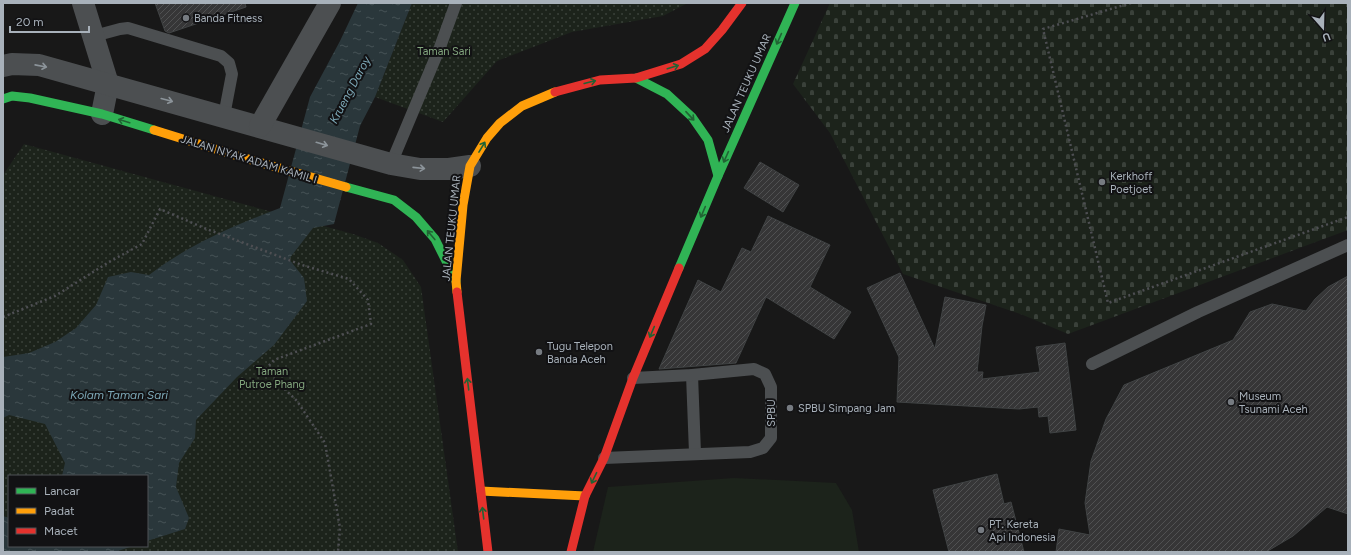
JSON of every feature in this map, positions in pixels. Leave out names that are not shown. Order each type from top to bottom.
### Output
[{"type":"main road","name":"JALAN TEUKU UMAR","points":[[488,552],[456,281],[463,205],[470,166],[491,133],[500,123],[522,106],[560,90],[574,86],[600,80],[636,78],[681,64],[704,49],[722,30],[742,3]]},
{"type":"main road","name":"JALAN TEUKU UMAR","points":[[571,552],[585,496],[604,458],[633,378],[718,176],[795,3]]},
{"type":"main road","points":[[636,78],[666,94],[692,117],[708,140],[718,176]]},
{"type":"main road","name":"JALAN NYAK ADAM KAMIL I","points":[[3,99],[12,96],[30,98],[102,114],[241,157],[394,200],[416,217],[435,239],[456,281]]},
{"type":"main road","points":[[481,490],[585,496]]},
{"type":"street","points":[[84,3],[108,84],[102,114]]},
{"type":"street","points":[[260,126],[330,3]]},
{"type":"street","points":[[3,66],[12,64],[39,65],[368,156],[391,164],[420,169],[449,169],[470,166]]},
{"type":"lane","points":[[391,164],[440,47],[456,3]]},
{"type":"lane","points":[[94,36],[128,28],[221,56],[229,64],[232,74],[224,116]]},
{"type":"lane","points":[[1092,364],[1198,312],[1348,245]]},
{"type":"lane","name":"SPBU","points":[[604,458],[695,453],[750,452],[763,448],[771,438],[771,387],[765,374],[754,369],[692,375],[633,378]]},
{"type":"lane","points":[[692,375],[695,453]]},
{"type":"path","points":[[1131,3],[1043,29],[1108,303],[1348,217]]},
{"type":"path","points":[[3,317],[55,296],[108,262],[142,244],[160,209],[204,228],[302,265],[349,279],[368,300],[371,324],[274,360],[265,370],[297,401],[325,443],[340,528],[338,552]]},
{"type":"green space","name":"Taman Sari","points":[[412,3],[688,3],[663,16],[572,32],[497,61],[443,122],[375,97]]},
{"type":"green space","name":"Kerkhoff Poetjoet","points":[[830,3],[1348,3],[1348,230],[1068,334],[1023,315],[903,274],[830,133],[793,84]]},
{"type":"green space","name":"Taman Putroe Phang","points":[[24,144],[353,234],[378,243],[403,260],[421,287],[458,552],[3,552],[3,175]]},
{"type":"green space","points":[[734,478],[836,483],[852,510],[859,552],[593,552],[608,487]]},
{"type":"water","name":"Kolam Taman Sari","points":[[358,3],[412,3],[375,97],[360,126],[334,224],[313,228],[289,259],[304,278],[307,301],[274,345],[237,377],[196,420],[195,438],[179,463],[176,487],[189,518],[185,529],[148,541],[148,475],[62,475],[65,463],[45,424],[9,415],[3,418],[3,357],[29,353],[55,342],[76,328],[96,305],[108,277],[131,272],[149,275],[164,264],[196,245],[246,221],[280,208],[310,97],[340,41]]},
{"type":"water","points":[[3,516],[8,518],[8,547],[130,547],[115,552],[3,552]]},
{"type":"building","name":"Banda Fitness","points":[[155,3],[245,3],[246,7],[169,33],[165,31]]},
{"type":"building","points":[[760,162],[799,185],[783,212],[744,188]]},
{"type":"building","points":[[768,216],[830,245],[810,287],[851,312],[834,339],[766,297],[736,363],[659,369],[698,280],[721,292],[742,248],[751,252]]},
{"type":"building","points":[[900,273],[935,349],[945,297],[986,305],[977,372],[983,372],[982,379],[1040,372],[1036,347],[1065,343],[1076,430],[1050,433],[1048,416],[1039,417],[1038,407],[1019,409],[897,402],[899,357],[867,288]]},
{"type":"building","name":"Museum Tsunami Aceh","points":[[1348,276],[1348,514],[1327,507],[1293,536],[1266,552],[1056,552],[1059,529],[1090,535],[1085,503],[1091,461],[1106,419],[1124,385],[1233,340],[1250,312],[1272,304],[1306,311],[1315,299],[1328,287]]},
{"type":"building","points":[[997,474],[1004,504],[1011,502],[1024,552],[949,552],[933,490]]},
{"type":"traffic: fast","points":[[679,268],[795,3]]},
{"type":"traffic: fast","points":[[636,78],[667,94],[692,117],[708,140],[718,176]]},
{"type":"traffic: fast","points":[[3,99],[12,96],[30,98],[102,114],[154,130]]},
{"type":"traffic: fast","points":[[346,187],[394,200],[416,217],[435,239],[456,281]]},
{"type":"traffic: slow","points":[[457,292],[456,281],[463,205],[470,166],[487,138],[500,123],[522,106],[555,92]]},
{"type":"traffic: slow","points":[[154,130],[346,187]]},
{"type":"traffic: slow","points":[[481,491],[585,496]]},
{"type":"traffic: jam","points":[[555,92],[600,80],[636,78],[681,64],[705,49],[722,30],[742,3]]},
{"type":"traffic: jam","points":[[571,552],[585,496],[604,458],[633,378],[679,268]]},
{"type":"traffic: jam","points":[[457,292],[488,552]]},
{"type":"place","name":"Banda Fitness","points":[[186,18]]},
{"type":"place","name":"Kerkhoff Poetjoet","points":[[1102,182]]},
{"type":"place","name":"Tugu Telepon Banda Aceh","points":[[539,352]]},
{"type":"place","name":"Museum Tsunami Aceh","points":[[1231,402]]},
{"type":"place","name":"SPBU Simpang Jam","points":[[790,408]]},
{"type":"place","name":"PT. Kereta Api Indonesia","points":[[981,530]]},
{"type":"water label","name":"Krueng Daroy","points":[[350,90]]}]
